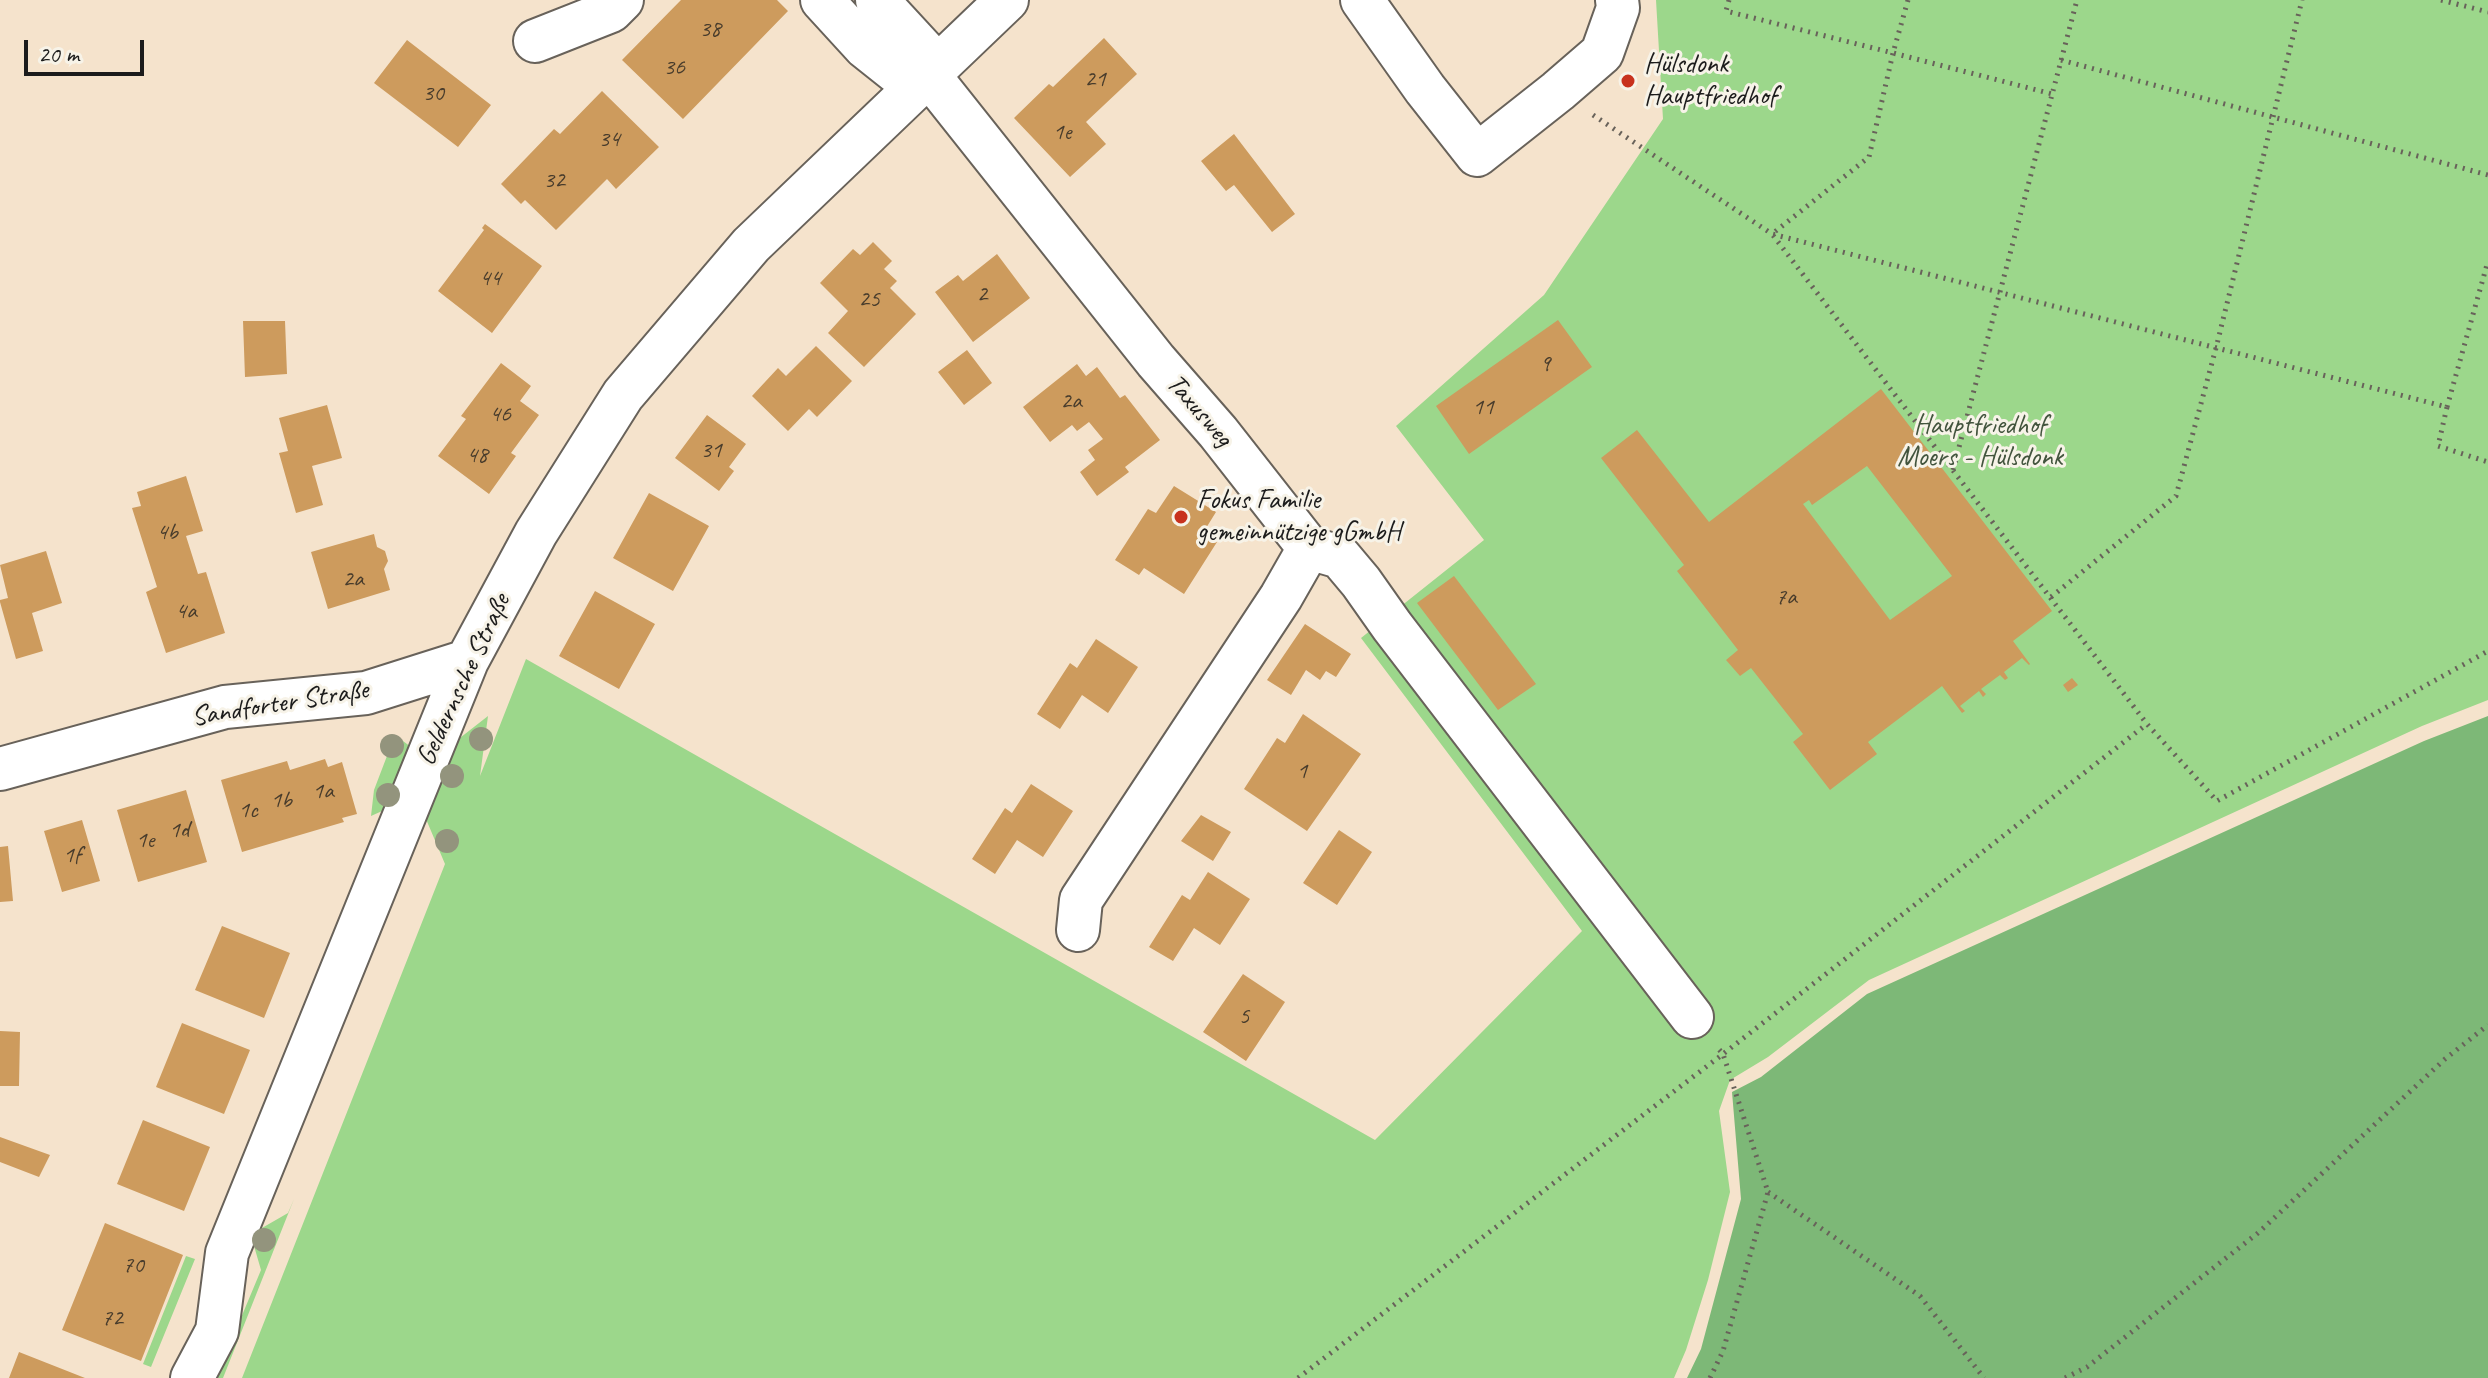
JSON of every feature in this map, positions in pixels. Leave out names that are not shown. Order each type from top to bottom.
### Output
[{"type":"street","points":[[535,41],[611,11],[622,0]]},
{"type":"street","points":[[822,0],[865,47],[926,75]]},
{"type":"street","points":[[877,0],[926,75]]},
{"type":"street","name":"Geldernsche Straße","points":[[192,1378],[217,1331],[227,1253],[467,661],[536,533],[623,395],[751,245],[1007,0]]},
{"type":"street","points":[[1362,0],[1425,89],[1477,155],[1602,53],[1618,8],[1617,0]]},
{"type":"street","name":"Taxusweg","points":[[926,75],[1309,548]]},
{"type":"street","points":[[1078,930],[1081,900],[1281,597],[1309,548],[1340,557],[1361,582],[1692,1017]]},
{"type":"street","name":"Sandforter Straße","points":[[0,769],[225,707],[366,693],[467,661]]},
{"type":"path","points":[[1729,0],[1726,11],[2052,94]]},
{"type":"path","points":[[1772,234],[1869,157],[1908,0]]},
{"type":"path","points":[[1953,471],[2077,0]]},
{"type":"path","points":[[2051,597],[2176,496],[2302,0]]},
{"type":"path","points":[[2441,0],[2488,12]]},
{"type":"path","points":[[2061,60],[2488,175]]},
{"type":"path","points":[[1558,91],[1772,234],[2147,724],[2217,801],[2488,651]]},
{"type":"path","points":[[1772,234],[2447,407]]},
{"type":"path","points":[[2488,261],[2438,446],[2488,462]]},
{"type":"path","points":[[1298,1378],[1723,1054],[2147,724]]},
{"type":"path","points":[[2065,1378],[2087,1367],[2258,1233],[2445,1059],[2488,1025]]},
{"type":"path","points":[[1710,1378],[1723,1351],[1768,1192],[1723,1054]]},
{"type":"path","points":[[1768,1192],[1920,1296],[1984,1378]]},
{"type":"green space","name":"Hauptfriedhof Moers - Hülsdonk","points":[[1656,0],[2488,0],[2488,700],[2422,726],[1869,980],[1768,1057],[1730,1080],[1719,1111],[1730,1192],[1708,1280],[1674,1378],[242,1378],[445,864],[423,812],[456,741],[488,716],[480,776],[526,659],[1375,1140],[1582,931],[1361,638],[1484,540],[1396,426],[1544,295],[1663,119]]},
{"type":"green space","points":[[2488,716],[2488,1378],[1687,1378],[1701,1349],[1741,1199],[1732,1092],[1761,1077],[1867,994],[2424,741]]},
{"type":"green space","points":[[395,735],[411,747],[400,803],[371,816],[374,790]]},
{"type":"green space","points":[[294,1199],[223,1378],[211,1378],[220,1368],[261,1270],[252,1239],[255,1232],[288,1213]]},
{"type":"green space","points":[[186,1256],[195,1259],[151,1367],[143,1364]]},
{"type":"building","points":[[681,0],[777,0],[788,11],[683,119],[622,60]]},
{"type":"building","points":[[1104,38],[1137,74],[1086,122],[1106,144],[1070,177],[1014,118],[1049,84],[1053,87]]},
{"type":"building","points":[[407,40],[491,105],[458,147],[374,83]]},
{"type":"building","points":[[602,91],[659,147],[616,189],[607,179],[556,230],[525,200],[521,204],[501,184],[554,129],[560,134]]},
{"type":"building","points":[[1234,134],[1295,214],[1272,232],[1234,185],[1226,191],[1201,161]]},
{"type":"building","points":[[485,224],[542,266],[492,333],[438,291],[484,230]]},
{"type":"building","points":[[873,242],[892,261],[884,269],[897,281],[890,288],[916,314],[864,367],[828,333],[848,311],[820,283],[853,249],[860,255]]},
{"type":"building","points":[[997,254],[1030,298],[973,342],[935,292],[958,275],[963,281]]},
{"type":"building","points":[[1558,320],[1592,367],[1469,454],[1436,406]]},
{"type":"building","points":[[243,321],[285,321],[287,374],[245,377]]},
{"type":"building","points":[[816,346],[852,381],[817,417],[809,409],[788,431],[752,396],[778,368],[786,376]]},
{"type":"building","points":[[967,350],[992,383],[964,405],[938,372]]},
{"type":"building","points":[[501,363],[531,386],[520,401],[539,415],[511,453],[516,456],[489,494],[438,456],[466,419],[461,416]]},
{"type":"building","points":[[1077,364],[1086,376],[1097,367],[1120,398],[1125,395],[1160,440],[1125,467],[1129,472],[1097,496],[1080,472],[1095,460],[1088,450],[1103,439],[1089,422],[1077,431],[1072,425],[1050,442],[1023,407]]},
{"type":"building","points":[[1881,389],[2052,611],[2013,641],[2029,665],[2022,658],[2004,672],[2008,678],[2005,680],[2000,675],[1981,689],[1986,694],[1983,697],[1979,691],[1960,706],[1965,711],[1962,713],[1942,686],[1868,742],[1877,754],[1830,790],[1793,742],[1803,734],[1751,668],[1740,676],[1726,660],[1738,650],[1677,571],[1684,565],[1601,458],[1637,430],[1709,522]],"holes":[[[1867,466],[1952,576],[1890,620],[1803,504],[1809,500],[1812,505]]]},
{"type":"building","points":[[327,405],[342,458],[312,466],[323,505],[296,513],[279,453],[288,451],[279,418]]},
{"type":"building","points":[[707,415],[746,444],[729,467],[734,471],[719,491],[675,458]]},
{"type":"building","points":[[186,476],[203,531],[186,536],[198,574],[206,572],[225,633],[166,653],[146,592],[157,587],[132,508],[141,506],[137,492]]},
{"type":"building","points":[[1174,486],[1216,512],[1203,533],[1217,542],[1184,594],[1144,568],[1139,575],[1115,560],[1148,509],[1156,513]]},
{"type":"building","points":[[649,493],[709,526],[673,591],[613,558]]},
{"type":"building","points":[[374,534],[377,547],[385,551],[388,561],[384,569],[390,590],[328,609],[311,552]]},
{"type":"building","points":[[46,551],[62,603],[32,613],[43,651],[16,659],[0,602],[8,598],[0,565]]},
{"type":"building","points":[[1454,576],[1536,684],[1498,710],[1417,603]]},
{"type":"building","points":[[595,591],[655,624],[619,689],[559,656]]},
{"type":"building","points":[[1305,624],[1351,654],[1336,677],[1326,671],[1320,680],[1306,670],[1291,695],[1267,680]]},
{"type":"building","points":[[1096,639],[1138,667],[1108,713],[1082,695],[1060,729],[1037,714],[1070,663],[1077,668]]},
{"type":"building","points":[[2072,678],[2078,685],[2068,692],[2063,685]]},
{"type":"building","points":[[1303,714],[1361,754],[1307,831],[1244,789],[1277,738],[1285,743]]},
{"type":"building","points":[[325,759],[328,767],[342,762],[357,814],[342,818],[344,822],[242,852],[221,780],[287,761],[290,770]]},
{"type":"building","points":[[1031,784],[1073,811],[1043,857],[1017,840],[995,874],[972,859],[1005,808],[1012,813]]},
{"type":"building","points":[[186,790],[207,862],[138,882],[117,810]]},
{"type":"building","points":[[1201,815],[1231,832],[1213,861],[1181,841]]},
{"type":"building","points":[[82,820],[100,881],[62,892],[44,831]]},
{"type":"building","points":[[1339,830],[1372,852],[1337,905],[1303,883]]},
{"type":"building","points":[[8,846],[13,901],[0,902],[0,847]]},
{"type":"building","points":[[1208,872],[1250,899],[1220,945],[1194,928],[1173,961],[1149,947],[1182,895],[1190,900]]},
{"type":"building","points":[[222,926],[290,953],[264,1018],[195,990]]},
{"type":"building","points":[[1243,974],[1285,1002],[1246,1061],[1203,1032]]},
{"type":"building","points":[[182,1023],[250,1050],[224,1114],[156,1087]]},
{"type":"building","points":[[0,1031],[20,1032],[19,1086],[0,1086]]},
{"type":"building","points":[[143,1120],[210,1147],[184,1211],[117,1184]]},
{"type":"building","points":[[0,1137],[50,1155],[39,1177],[0,1162]]},
{"type":"building","points":[[105,1223],[183,1255],[141,1361],[62,1330]]},
{"type":"building","points":[[19,1352],[85,1378],[9,1378]]},
{"type":"place","name":"Hülsdonk Hauptfriedhof","points":[[1628,81]]},
{"type":"place","name":"Fokus Familie gemeinnützige gGmbH","points":[[1181,517]]}]
